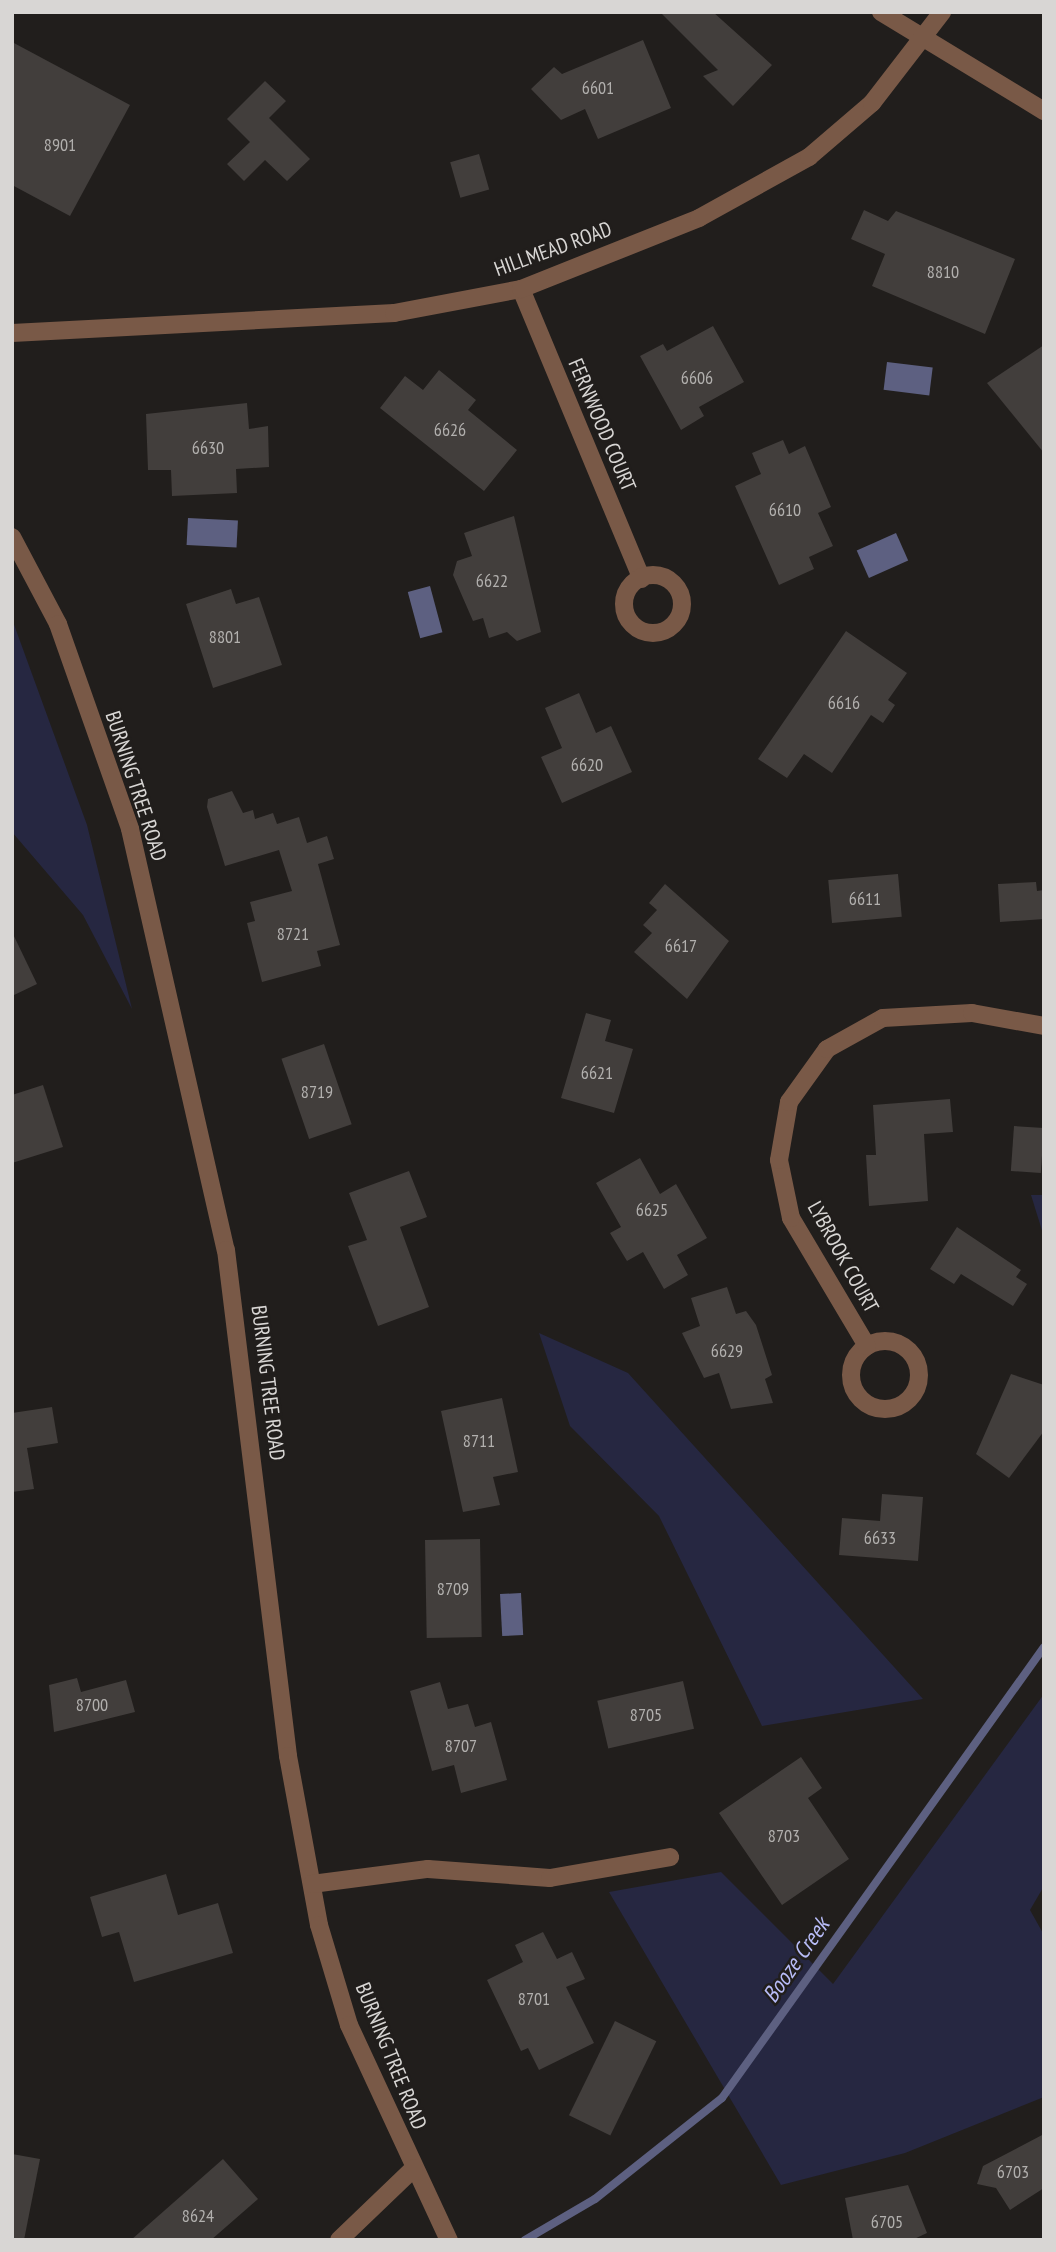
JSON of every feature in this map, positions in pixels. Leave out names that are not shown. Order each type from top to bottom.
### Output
[{"type":"street","points":[[881,12],[1044,111]]},
{"type":"street","name":"HILLMEAD ROAD","points":[[12,333],[394,313],[521,289],[699,218],[809,157],[872,103],[925,38],[942,12]]},
{"type":"street","name":"FERNWOOD COURT","points":[[521,289],[642,579]]},
{"type":"street","name":"BURNING TREE ROAD","points":[[12,537],[58,624],[130,829],[222,1232],[242,1343],[288,1756],[312,1884],[349,2025],[449,2240]]},
{"type":"street","name":"LYBROOK COURT","points":[[867,1346],[791,1218],[779,1160],[789,1102],[827,1049],[883,1018],[972,1013],[1044,1026]]},
{"type":"street","points":[[312,1884],[428,1869],[550,1878],[670,1857]]},
{"type":"street","points":[[339,2240],[414,2168]]},
{"type":"shaded area","points":[[887,362],[933,368],[929,395],[884,390]]},
{"type":"shaded area","points":[[188,518],[238,521],[237,548],[187,545]]},
{"type":"shaded area","points":[[896,533],[908,560],[869,578],[857,550]]},
{"type":"shaded area","points":[[430,586],[442,632],[420,638],[408,592]]},
{"type":"shaded area","points":[[12,619],[87,825],[132,1009],[83,915],[12,832]]},
{"type":"shaded area","points":[[1031,1195],[1044,1195],[1044,1237]]},
{"type":"shaded area","points":[[539,1333],[628,1373],[923,1699],[762,1726],[659,1516],[570,1426]]},
{"type":"shaded area","points":[[521,1593],[523,1635],[502,1636],[500,1594]]},
{"type":"shaded area","points":[[1044,1694],[1044,1886],[1030,1910],[1044,1935],[1044,2097],[905,2153],[781,2185],[609,1892],[721,1872],[833,1984]]},
{"type":"building","points":[[660,12],[713,12],[772,65],[733,106],[703,76],[718,70]]},
{"type":"building","points":[[643,40],[671,108],[598,139],[585,109],[561,120],[531,89],[554,67],[562,74]]},
{"type":"building","points":[[12,42],[130,105],[70,216],[12,185]]},
{"type":"building","points":[[265,81],[286,101],[269,118],[310,159],[287,181],[265,160],[244,181],[227,164],[250,142],[227,119]]},
{"type":"building","points":[[479,154],[489,190],[460,198],[450,162]]},
{"type":"building","points":[[864,210],[888,221],[896,211],[1015,259],[985,334],[872,286],[885,254],[851,239]]},
{"type":"building","points":[[713,326],[744,382],[699,407],[704,416],[681,430],[640,356],[663,344],[667,351]]},
{"type":"building","points":[[1044,345],[1044,453],[987,383]]},
{"type":"building","points":[[439,370],[476,400],[468,410],[517,450],[484,491],[380,408],[405,376],[423,390]]},
{"type":"building","points":[[247,403],[249,429],[268,426],[269,467],[236,469],[237,493],[172,496],[171,470],[148,470],[146,414]]},
{"type":"building","points":[[783,440],[789,454],[805,446],[831,507],[818,513],[833,546],[809,557],[814,569],[779,585],[735,486],[761,474],[752,453]]},
{"type":"building","points":[[514,516],[541,632],[517,641],[507,632],[489,638],[483,618],[473,621],[453,575],[457,561],[472,556],[464,533]]},
{"type":"building","points":[[231,589],[236,604],[259,597],[282,665],[213,688],[186,604]]},
{"type":"building","points":[[846,631],[907,673],[888,700],[895,705],[883,723],[871,715],[832,773],[804,754],[787,778],[758,759]]},
{"type":"building","points":[[579,693],[596,733],[611,726],[632,772],[562,803],[541,757],[562,748],[545,708]]},
{"type":"building","points":[[232,791],[243,813],[253,810],[255,819],[273,813],[277,824],[299,817],[307,843],[327,836],[334,859],[318,864],[340,945],[317,951],[321,966],[262,982],[247,923],[255,921],[250,902],[292,891],[279,850],[225,866],[207,807],[208,799]]},
{"type":"building","points":[[898,874],[902,917],[832,923],[828,880]]},
{"type":"building","points":[[1036,882],[1037,891],[1044,890],[1044,919],[1000,922],[998,884]]},
{"type":"building","points":[[665,884],[729,941],[687,999],[634,952],[652,933],[643,925],[657,910],[649,903]]},
{"type":"building","points":[[12,932],[37,984],[12,996]]},
{"type":"building","points":[[586,1013],[611,1020],[605,1041],[633,1049],[614,1113],[561,1098]]},
{"type":"building","points":[[324,1044],[352,1124],[309,1139],[281,1059]]},
{"type":"building","points":[[43,1085],[63,1147],[12,1163],[12,1095]]},
{"type":"building","points":[[950,1099],[953,1132],[924,1134],[928,1201],[869,1206],[866,1155],[876,1155],[873,1105]]},
{"type":"building","points":[[1014,1126],[1044,1128],[1041,1173],[1011,1171]]},
{"type":"building","points":[[640,1158],[660,1194],[676,1184],[707,1238],[677,1255],[688,1275],[664,1289],[643,1252],[627,1261],[610,1233],[621,1227],[596,1183]]},
{"type":"building","points":[[409,1171],[427,1217],[400,1227],[429,1307],[378,1326],[348,1246],[367,1240],[349,1193]]},
{"type":"building","points":[[957,1227],[1021,1270],[1016,1277],[1027,1284],[1013,1306],[961,1274],[954,1284],[930,1269]]},
{"type":"building","points":[[727,1287],[736,1314],[746,1311],[756,1325],[772,1375],[765,1379],[773,1403],[731,1409],[719,1373],[704,1378],[682,1333],[700,1326],[691,1298]]},
{"type":"building","points":[[1011,1374],[1044,1385],[1044,1431],[1009,1478],[976,1454]]},
{"type":"building","points":[[502,1398],[518,1472],[493,1477],[500,1505],[463,1512],[441,1411]]},
{"type":"building","points":[[52,1407],[58,1443],[27,1448],[34,1489],[12,1492],[12,1413]]},
{"type":"building","points":[[882,1494],[923,1497],[918,1561],[839,1555],[842,1518],[880,1521]]},
{"type":"building","points":[[480,1539],[482,1637],[427,1638],[425,1540]]},
{"type":"building","points":[[77,1678],[81,1692],[126,1680],[135,1712],[54,1732],[49,1685]]},
{"type":"building","points":[[683,1681],[694,1729],[608,1749],[597,1701]]},
{"type":"building","points":[[440,1682],[448,1709],[468,1704],[475,1727],[491,1722],[507,1780],[461,1793],[454,1765],[432,1771],[410,1691]]},
{"type":"building","points":[[801,1757],[822,1788],[808,1798],[849,1859],[782,1905],[719,1813]]},
{"type":"building","points":[[166,1874],[178,1915],[218,1903],[233,1953],[134,1982],[119,1932],[102,1937],[90,1897]]},
{"type":"building","points":[[543,1932],[557,1959],[572,1952],[585,1979],[566,1987],[594,2043],[539,2070],[528,2048],[521,2051],[487,1980],[523,1962],[515,1945]]},
{"type":"building","points":[[615,2021],[656,2041],[610,2136],[569,2115]]},
{"type":"building","points":[[1044,2134],[1044,2188],[1010,2210],[996,2188],[977,2184],[983,2166]]},
{"type":"building","points":[[12,2154],[40,2159],[24,2240],[12,2240]]},
{"type":"building","points":[[223,2159],[258,2199],[211,2240],[131,2240]]},
{"type":"building","points":[[908,2185],[927,2233],[912,2240],[853,2240],[845,2198]]},
{"type":"waterway","name":"Booze Creek","points":[[525,2240],[595,2199],[722,2098],[1044,1647]]}]
